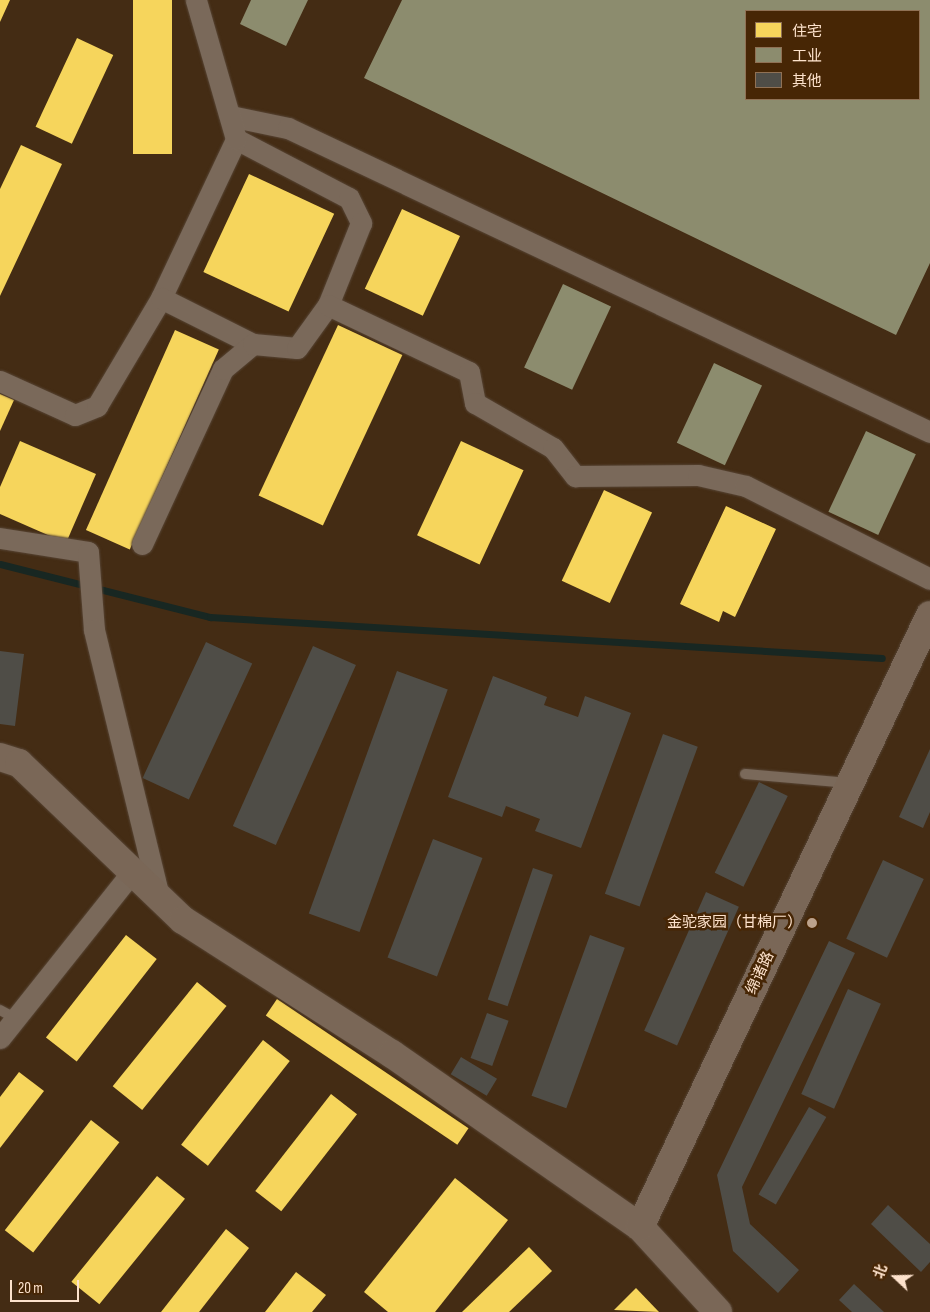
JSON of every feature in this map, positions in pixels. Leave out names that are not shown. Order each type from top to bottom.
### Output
[{"type":"street","points":[[0,381],[76,416],[98,406],[161,298],[236,139],[196,0]]},
{"type":"street","points":[[230,116],[288,128],[930,432]]},
{"type":"street","points":[[161,298],[253,344],[297,348],[328,305],[361,223],[349,198],[236,139]]},
{"type":"street","points":[[328,305],[469,372],[475,403],[553,448],[575,476],[698,475],[746,486],[930,579]]},
{"type":"street","points":[[142,544],[223,369],[253,344]]},
{"type":"street","points":[[0,538],[88,552],[88,576],[94,630],[159,897]]},
{"type":"street","name":"绵诸路","points":[[640,1227],[930,615]]},
{"type":"street","points":[[0,757],[19,763],[183,920],[392,1054],[640,1227],[718,1312]]},
{"type":"street","points":[[0,1038],[8,1014],[132,872]]},
{"type":"lane","points":[[745,774],[851,783]]},
{"type":"building: 住宅","points":[[0,0],[10,0],[0,22]]},
{"type":"building: 住宅","points":[[133,0],[172,0],[172,154],[133,154]]},
{"type":"building: 住宅","points":[[77,38],[113,55],[72,144],[36,127]]},
{"type":"building: 住宅","points":[[21,145],[62,164],[0,296],[0,189]]},
{"type":"building: 住宅","points":[[249,174],[334,214],[289,312],[203,272]]},
{"type":"building: 住宅","points":[[402,209],[460,236],[423,316],[365,289]]},
{"type":"building: 住宅","points":[[338,325],[402,355],[323,525],[259,495]]},
{"type":"building: 住宅","points":[[175,330],[219,350],[130,550],[86,530]]},
{"type":"building: 住宅","points":[[0,394],[14,400],[0,431]]},
{"type":"building: 住宅","points":[[20,441],[96,474],[66,543],[0,514],[0,487]]},
{"type":"building: 住宅","points":[[461,441],[524,470],[480,564],[417,535]]},
{"type":"building: 住宅","points":[[604,490],[652,512],[610,603],[562,581]]},
{"type":"building: 住宅","points":[[726,506],[776,529],[735,617],[723,611],[719,622],[680,604]]},
{"type":"building: 住宅","points":[[126,935],[157,959],[77,1061],[46,1037]]},
{"type":"building: 住宅","points":[[197,982],[227,1006],[142,1110],[113,1086]]},
{"type":"building: 住宅","points":[[277,999],[469,1128],[457,1145],[266,1016]]},
{"type":"building: 住宅","points":[[263,1040],[290,1061],[208,1166],[181,1145]]},
{"type":"building: 住宅","points":[[19,1072],[44,1091],[0,1148],[0,1097]]},
{"type":"building: 住宅","points":[[331,1094],[357,1114],[281,1211],[255,1191]]},
{"type":"building: 住宅","points":[[91,1120],[119,1142],[33,1252],[5,1230]]},
{"type":"building: 住宅","points":[[157,1176],[185,1199],[99,1304],[71,1282]]},
{"type":"building: 住宅","points":[[455,1178],[508,1220],[435,1312],[388,1312],[364,1292]]},
{"type":"building: 住宅","points":[[226,1229],[249,1248],[199,1312],[161,1312]]},
{"type":"building: 住宅","points":[[529,1247],[552,1271],[509,1312],[462,1312]]},
{"type":"building: 住宅","points":[[296,1272],[326,1295],[312,1312],[265,1312]]},
{"type":"building: 住宅","points":[[636,1288],[659,1312],[614,1310]]},
{"type":"building: 工业","points":[[251,0],[308,0],[286,46],[240,24]]},
{"type":"building: 工业","points":[[402,0],[930,0],[930,263],[896,335],[364,78]]},
{"type":"building: 工业","points":[[563,284],[611,306],[572,390],[524,367]]},
{"type":"building: 工业","points":[[714,363],[762,385],[725,465],[677,443]]},
{"type":"building: 工业","points":[[866,431],[916,454],[878,535],[828,512]]},
{"type":"building: 其他","points":[[206,642],[252,664],[189,799],[143,778]]},
{"type":"building: 其他","points":[[313,646],[356,665],[276,845],[233,826]]},
{"type":"building: 其他","points":[[0,651],[24,654],[15,726],[0,724]]},
{"type":"building: 其他","points":[[397,671],[448,689],[360,932],[309,913]]},
{"type":"building: 其他","points":[[493,676],[547,697],[544,705],[578,717],[585,696],[631,713],[581,848],[535,831],[540,819],[506,806],[502,817],[448,797]]},
{"type":"building: 其他","points":[[663,734],[698,747],[640,906],[605,894]]},
{"type":"building: 其他","points":[[930,749],[930,812],[923,828],[899,817]]},
{"type":"building: 其他","points":[[759,782],[788,796],[743,887],[715,873]]},
{"type":"building: 其他","points":[[433,839],[482,858],[437,977],[387,958]]},
{"type":"building: 其他","points":[[883,860],[924,879],[887,958],[846,939]]},
{"type":"building: 其他","points":[[533,868],[553,875],[508,1006],[488,999]]},
{"type":"building: 其他","points":[[706,892],[739,907],[677,1046],[644,1031]]},
{"type":"building: 其他","points":[[590,935],[625,948],[566,1108],[532,1096]]},
{"type":"building: 其他","points":[[829,941],[855,953],[742,1187],[750,1224],[799,1270],[778,1293],[733,1251],[717,1175]]},
{"type":"building: 其他","points":[[848,989],[881,1004],[834,1109],[801,1094]]},
{"type":"building: 其他","points":[[487,1013],[509,1021],[492,1066],[471,1058]]},
{"type":"building: 其他","points":[[461,1057],[497,1079],[487,1096],[451,1074]]},
{"type":"building: 其他","points":[[809,1107],[826,1117],[776,1204],[758,1194]]},
{"type":"building: 其他","points":[[888,1205],[930,1244],[930,1262],[921,1272],[871,1224]]},
{"type":"building: 其他","points":[[854,1284],[884,1312],[852,1312],[839,1300]]},
{"type":"waterway","points":[[0,564],[210,617],[882,658]]},
{"type":"place","name":"金驼家园（甘棉厂）","points":[[812,923]]}]
